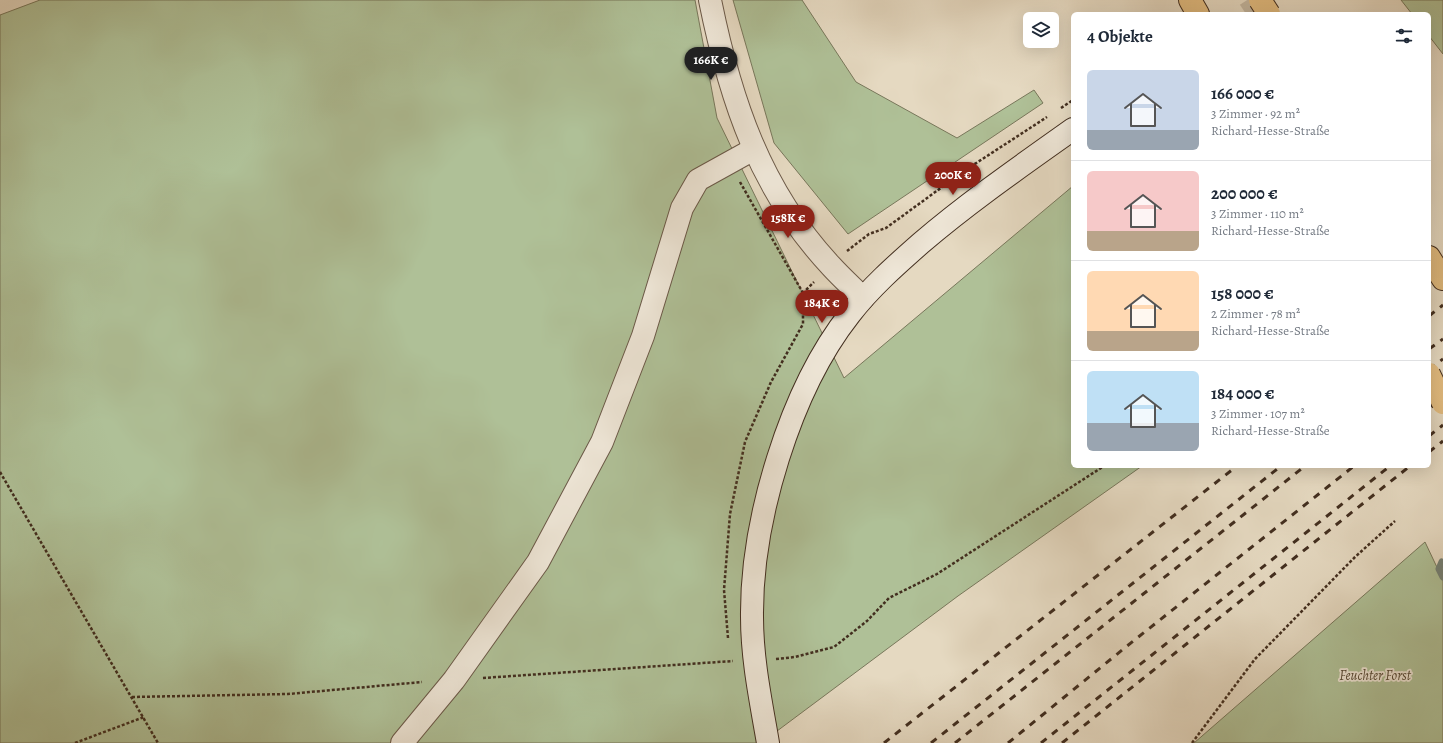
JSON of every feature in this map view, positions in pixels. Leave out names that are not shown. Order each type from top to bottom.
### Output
[{"type":"highway","points":[[1260,0],[1268,12]]},
{"type":"highway","points":[[1431,260],[1443,278]]},
{"type":"highway","points":[[1431,359],[1443,376]]},
{"type":"highway","points":[[1431,378],[1443,403]]},
{"type":"street","points":[[710,0],[727,76],[736,106],[754,149],[770,181],[799,226],[830,266],[863,298]]},
{"type":"street","points":[[768,743],[755,660],[752,617],[753,578],[758,540],[773,477],[798,406],[813,371],[829,343],[850,313],[892,268],[937,230],[1008,175],[1071,130]]},
{"type":"street","points":[[402,743],[454,680],[538,562],[602,442],[643,336],[682,208],[698,180],[754,149]]},
{"type":"path","points":[[729,163],[803,293]]},
{"type":"path","points":[[132,697],[288,694],[454,680],[795,657],[834,647],[867,621],[889,598],[937,574],[1101,468]]},
{"type":"path","points":[[0,472],[158,743]]},
{"type":"path","points":[[1192,743],[1255,659],[1355,557],[1394,521]]},
{"type":"path","points":[[75,743],[144,717]]},
{"type":"green space","points":[[40,0],[695,0],[717,118],[844,378],[1071,188],[1071,468],[1139,468],[958,596],[761,743],[0,743],[0,15]]},
{"type":"green space","points":[[733,0],[802,0],[856,82],[957,138],[1034,90],[1043,103],[848,234],[774,143]]},
{"type":"green space","points":[[1401,0],[1443,0],[1443,54],[1431,39],[1431,12],[1410,12]]},
{"type":"green space","name":"Feuchter Forst","points":[[1425,542],[1443,580],[1443,743],[1194,743]]},
{"type":"waterway","points":[[1442,562],[1439,569],[1443,577]]},
{"type":"tunnel","points":[[1249,12],[1267,0]]},
{"type":"railway","points":[[1431,314],[1443,305]]},
{"type":"railway","points":[[1431,348],[1443,339]]},
{"type":"railway","points":[[1431,368],[1443,359]]},
{"type":"railway","points":[[1431,406],[1443,397]]},
{"type":"railway","points":[[1431,434],[1443,425]]},
{"type":"railway","points":[[1431,450],[1443,441]]},
{"type":"railway","points":[[884,743],[1234,468]]},
{"type":"railway","points":[[931,743],[1278,468]]},
{"type":"railway","points":[[955,743],[1302,468]]},
{"type":"railway","points":[[1008,743],[1127,646],[1351,468]]},
{"type":"railway","points":[[1041,743],[1387,468]]},
{"type":"railway","points":[[1062,743],[1407,468]]}]
